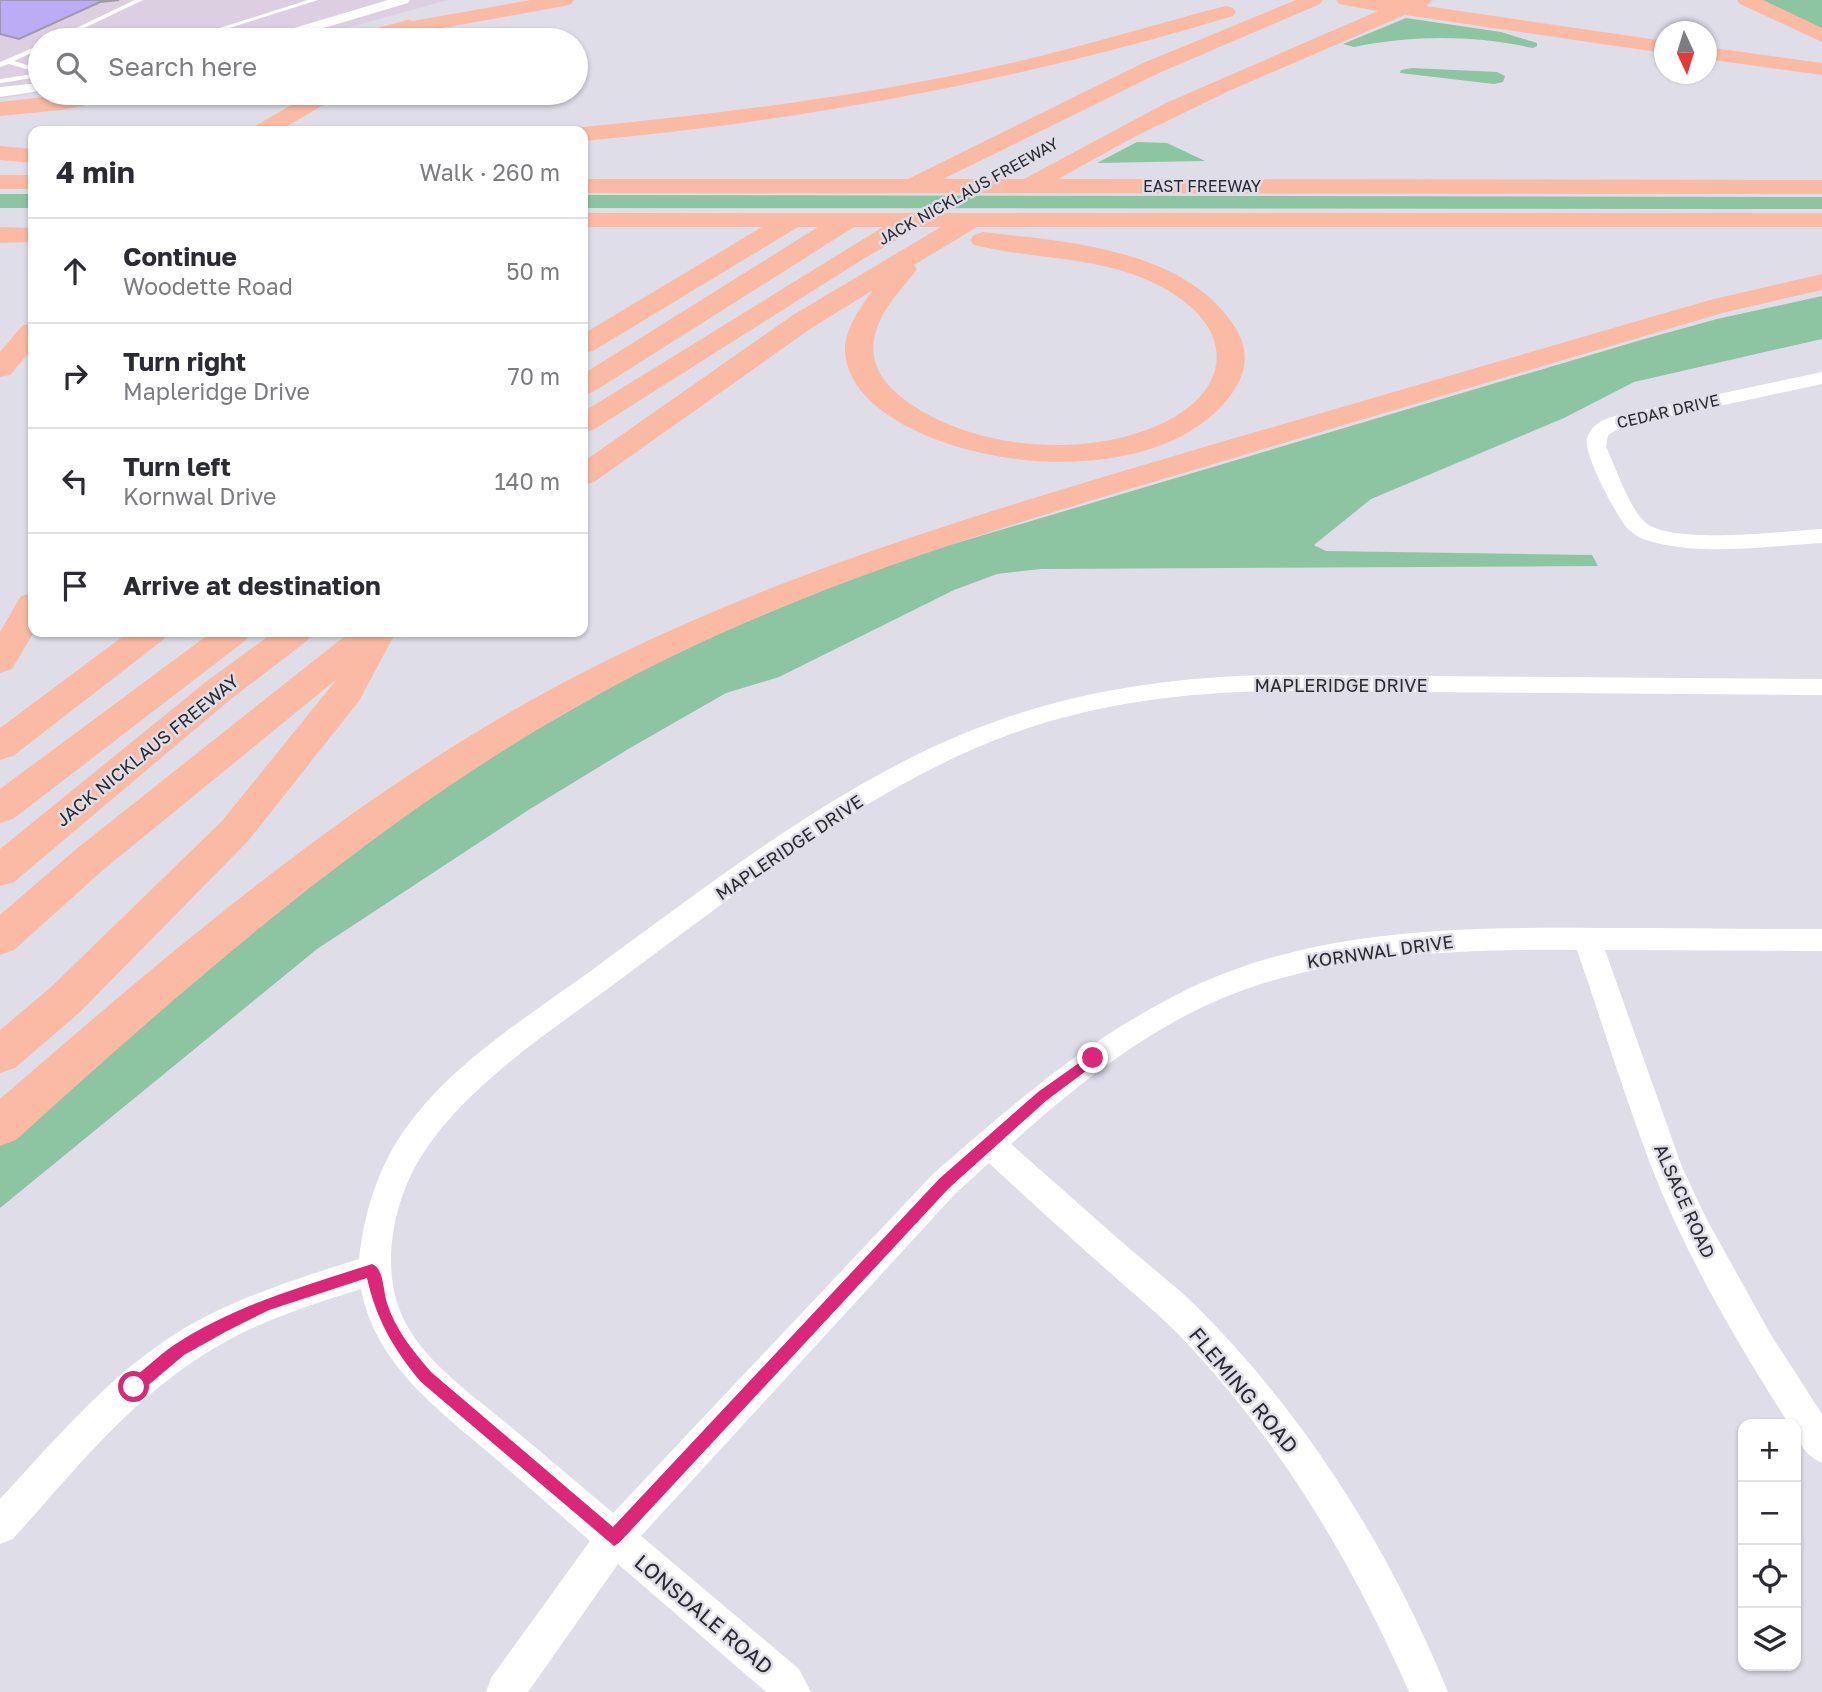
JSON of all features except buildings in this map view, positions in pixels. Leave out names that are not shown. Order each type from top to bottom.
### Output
[{"type":"highway","points":[[401,28],[501,0]]},
{"type":"highway","points":[[411,28],[565,0]]},
{"type":"highway","points":[[476,28],[565,0]]},
{"type":"highway","name":"JACK NICKLAUS FREEWAY","points":[[588,383],[864,211],[981,150],[1151,68],[1313,0]]},
{"type":"highway","points":[[588,471],[803,320],[1091,150],[1373,10],[1423,0]]},
{"type":"highway","points":[[1747,0],[1822,36]]},
{"type":"highway","points":[[1063,87],[1262,1]]},
{"type":"highway","points":[[588,133],[805,110],[927,89],[1154,35],[1262,1]]},
{"type":"highway","points":[[1200,73],[1342,7],[1373,10]]},
{"type":"highway","points":[[1342,7],[1654,46]]},
{"type":"highway","points":[[1717,55],[1822,69]]},
{"type":"highway","points":[[0,109],[41,105]]},
{"type":"highway","points":[[271,126],[306,105]]},
{"type":"highway","points":[[0,153],[28,156]]},
{"type":"highway","name":"JACK NICKLAUS FREEWAY","points":[[588,421],[851,256],[1020,162]]},
{"type":"highway","points":[[588,342],[730,255],[900,164]]},
{"type":"highway","points":[[0,171],[28,170]]},
{"type":"highway","points":[[0,182],[28,183]]},
{"type":"highway","name":"EAST FREEWAY","points":[[588,186],[1822,187]]},
{"type":"highway","points":[[588,236],[1459,231],[1620,219]]},
{"type":"highway","name":"EAST FREEWAY","points":[[588,220],[1822,219]]},
{"type":"highway","points":[[0,221],[28,221]]},
{"type":"highway","points":[[0,235],[28,235]]},
{"type":"highway","points":[[916,253],[870,313],[860,339],[860,363],[865,376],[889,403],[939,432],[974,443],[1026,452],[1107,449],[1159,435],[1193,418],[1214,400],[1228,378],[1232,361],[1223,326],[1194,296],[1163,278],[1081,252],[949,236]]},
{"type":"highway","points":[[0,1126],[134,1007],[320,856],[498,735],[592,682],[754,605],[989,520],[1719,306],[1822,282]]},
{"type":"highway","points":[[0,369],[28,337]]},
{"type":"highway","points":[[0,339],[28,367]]},
{"type":"highway","points":[[0,662],[28,613]]},
{"type":"highway","points":[[0,747],[144,637]]},
{"type":"highway","points":[[0,809],[227,637]]},
{"type":"highway","name":"JACK NICKLAUS FREEWAY","points":[[0,871],[219,690],[289,637]]},
{"type":"highway","points":[[0,939],[89,860],[366,637]]},
{"type":"highway","points":[[0,1055],[65,1000],[235,831],[347,692],[376,637]]},
{"type":"street","points":[[309,28],[403,0]]},
{"type":"street","points":[[0,92],[28,88]]},
{"type":"street","name":"CEDAR DRIVE","points":[[1822,379],[1615,422],[1598,432],[1595,439],[1596,447],[1636,525],[1649,535],[1674,541],[1822,536]]},
{"type":"street","name":"MAPLERIDGE DRIVE","points":[[614,1538],[426,1377],[406,1354],[389,1326],[380,1304],[372,1270],[387,1194],[402,1160],[448,1098],[474,1074],[596,981],[838,810],[985,735],[1040,718],[1130,697],[1206,687],[1289,684],[1822,687]]},
{"type":"street","name":"KORNWAL DRIVE","points":[[505,1692],[614,1538],[944,1184],[1043,1096],[1103,1052],[1196,998],[1248,977],[1307,960],[1406,944],[1485,938],[1822,940]]},
{"type":"street","name":"ALSACE ROAD","points":[[1587,939],[1667,1167],[1695,1228],[1759,1347],[1822,1445]]},
{"type":"street","name":"FLEMING ROAD","points":[[988,1143],[1187,1320],[1253,1393],[1305,1464],[1353,1541],[1391,1609],[1429,1692]]},
{"type":"street","points":[[0,1526],[80,1439],[134,1387],[179,1350],[266,1305],[372,1270]]},
{"type":"street","name":"LONSDALE ROAD","points":[[614,1538],[785,1683],[792,1692]]},
{"type":"lane","points":[[80,28],[140,0]]},
{"type":"lane","points":[[224,28],[315,0]]},
{"type":"lane","points":[[3,62],[28,52]]},
{"type":"lane","points":[[3,62],[28,69]]},
{"type":"lane","points":[[0,80],[28,75]]},
{"type":"shaded area","points":[[0,0],[448,0],[346,28],[28,28],[28,94],[0,99]]},
{"type":"green space","points":[[1757,0],[1822,0],[1822,32]]},
{"type":"green space","points":[[1406,18],[1501,32],[1537,43],[1537,46],[1533,48],[1443,38],[1399,40],[1354,47],[1343,44]]},
{"type":"green space","points":[[1412,68],[1497,72],[1505,76],[1503,82],[1494,84],[1400,73],[1401,70]]},
{"type":"green space","points":[[1137,142],[1167,143],[1205,161],[1097,163]]},
{"type":"green space","points":[[0,194],[28,194],[28,208],[0,208]]},
{"type":"green space","points":[[588,195],[1822,197],[1822,209],[588,208]]},
{"type":"green space","points":[[1822,296],[1822,339],[1634,382],[1564,418],[1371,499],[1314,545],[1326,551],[1592,555],[1598,566],[1041,569],[997,574],[954,590],[779,677],[726,693],[530,809],[317,949],[0,1208],[0,1141],[403,806],[669,654],[886,564],[1641,340],[1717,319]]},
{"type":"route","points":[[134,1387],[179,1350],[222,1326],[266,1305],[372,1270],[380,1304],[389,1326],[406,1354],[426,1377],[614,1538],[944,1184],[1043,1096],[1093,1058]]}]
